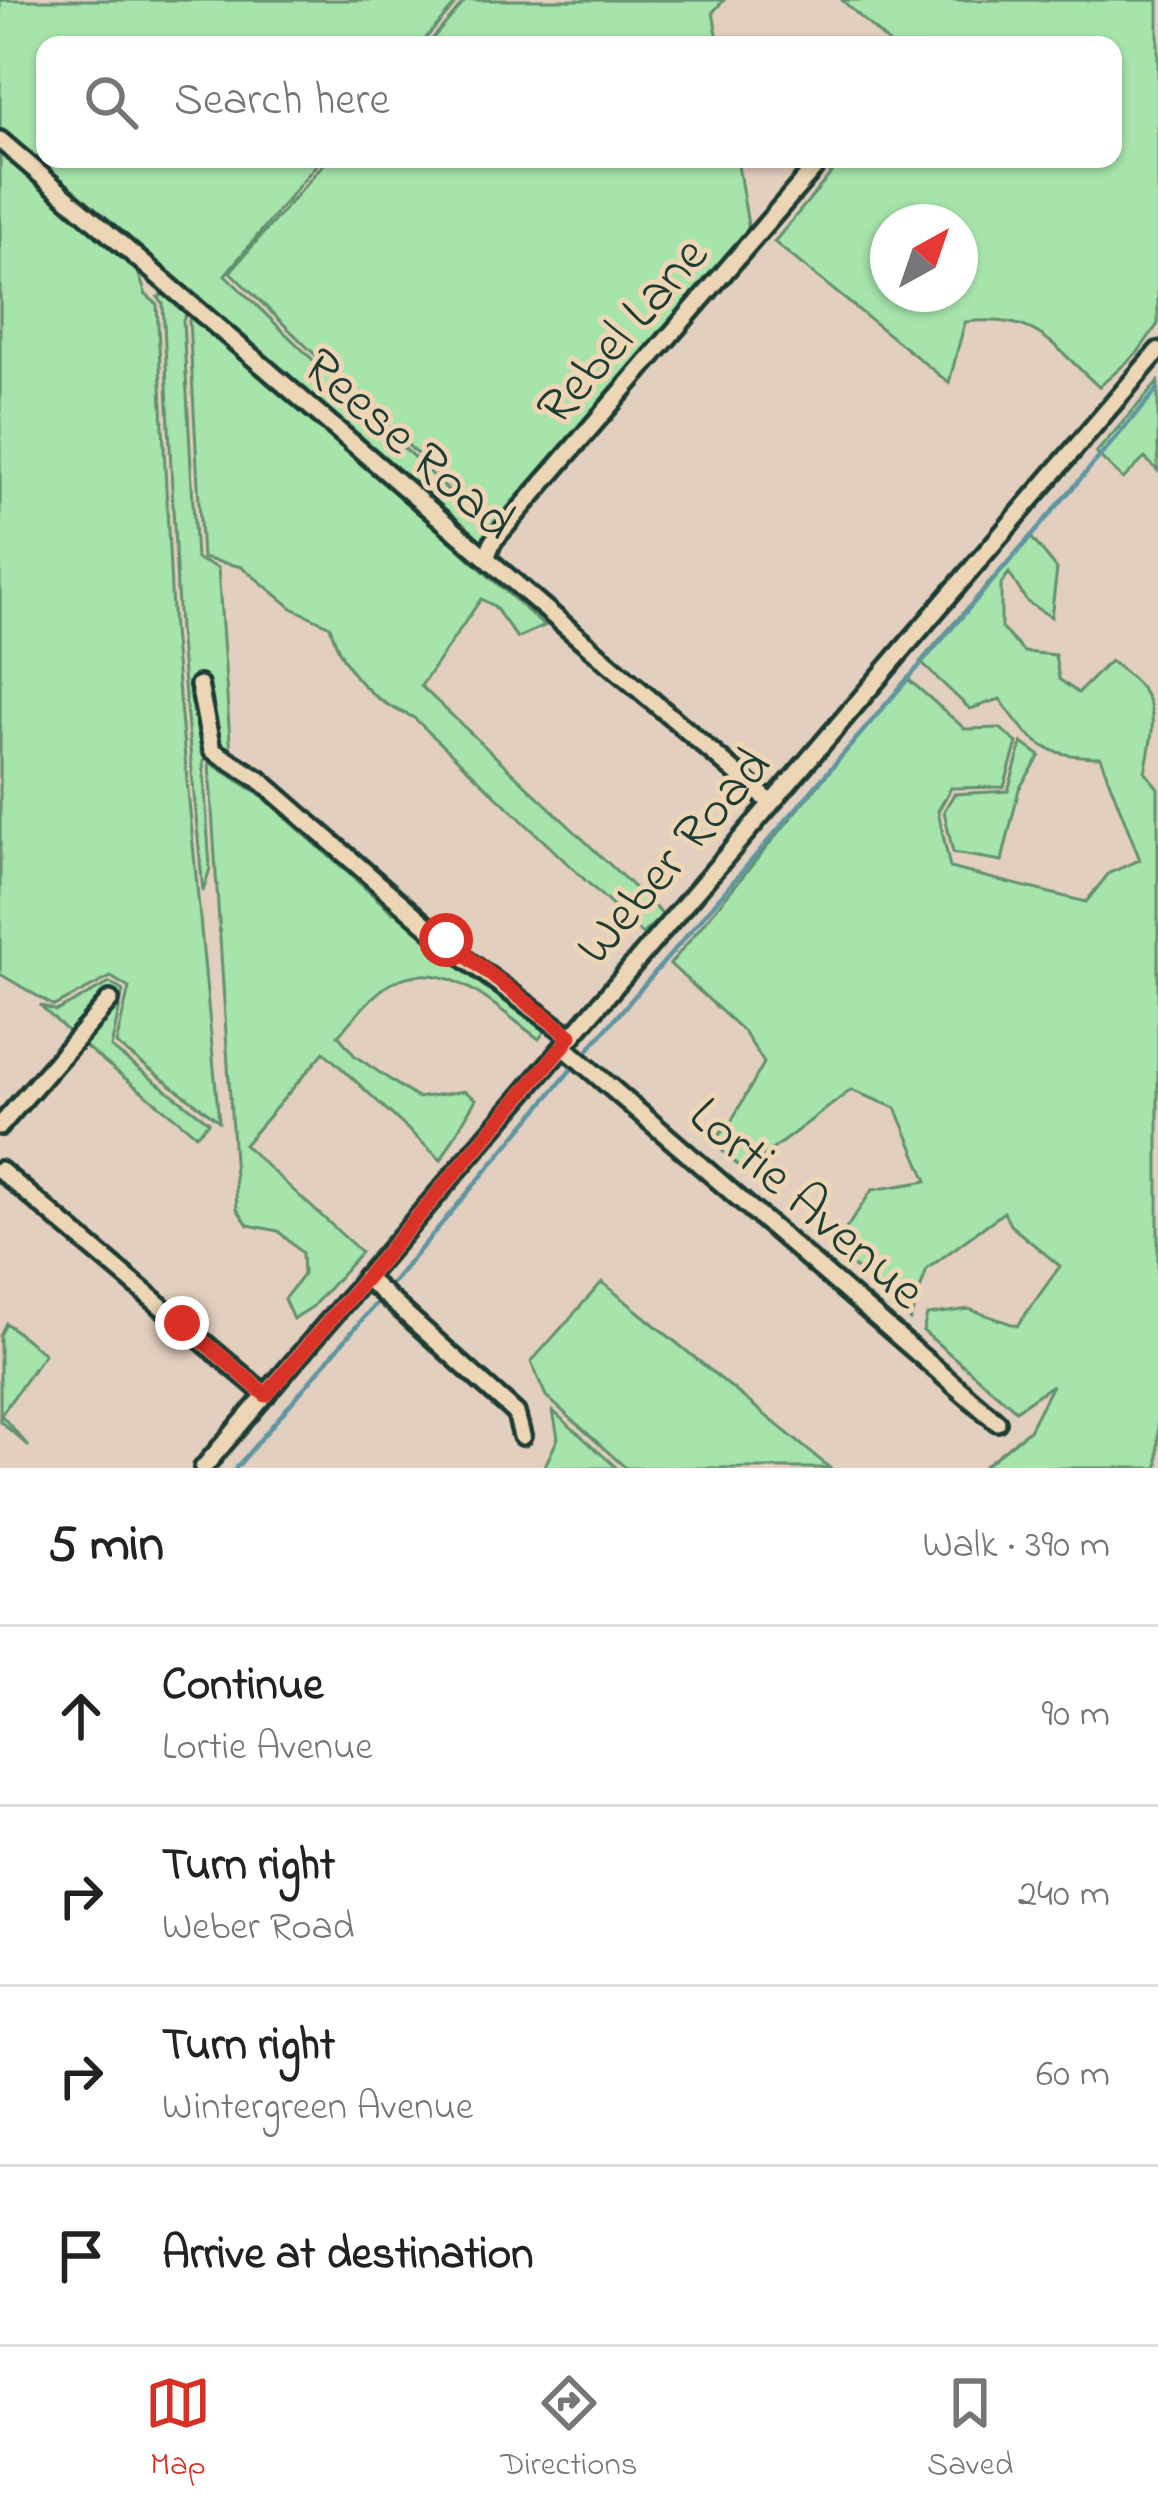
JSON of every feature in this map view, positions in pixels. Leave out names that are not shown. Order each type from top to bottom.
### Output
[{"type":"street","name":"Reese Road","points":[[0,140],[486,558],[507,582],[770,802]]},
{"type":"street","name":"Rebel Lane","points":[[486,558],[493,541],[814,168]]},
{"type":"street","name":"Weber Road","points":[[203,1468],[1158,351]]},
{"type":"street","name":"Lortie Avenue","points":[[199,685],[212,750],[260,780],[567,1041],[998,1422]]},
{"type":"street","points":[[0,1126],[110,1000]]},
{"type":"street","points":[[0,1170],[266,1395]]},
{"type":"street","points":[[365,1277],[516,1414],[522,1436]]},
{"type":"green space","points":[[0,0],[459,0],[428,36],[36,36],[36,168],[314,168],[225,275],[491,532],[498,544],[489,568],[190,308],[183,320],[196,559],[218,568],[232,769],[209,756],[203,762],[210,868],[203,892],[179,630],[163,304],[158,297],[170,292],[0,143]]},
{"type":"green space","points":[[466,0],[724,0],[713,12],[717,36],[435,36]]},
{"type":"green space","points":[[842,0],[1158,0],[1158,324],[1138,352],[1099,387],[1054,345],[1026,327],[1010,322],[965,322],[949,383],[774,242],[836,168],[1122,168],[1122,36],[881,36]]},
{"type":"green space","points":[[0,151],[137,269],[146,295],[157,304],[173,631],[219,1121],[116,1044],[129,988],[111,977],[54,1006],[0,974]]},
{"type":"green space","points":[[320,168],[738,168],[749,231],[491,526],[230,272]]},
{"type":"green space","points":[[194,310],[544,626],[517,638],[494,606],[481,599],[421,686],[663,915],[642,934],[413,717],[372,693],[342,657],[330,626],[292,608],[242,567],[202,558],[189,320]]},
{"type":"green space","points":[[1158,382],[1158,471],[1145,458],[1123,479],[1096,453]]},
{"type":"green space","points":[[1030,536],[1057,569],[1051,617],[1027,602],[1009,573],[1001,584],[1001,628],[1024,652],[1055,655],[1059,679],[1078,693],[1110,661],[1146,695],[1152,719],[1145,772],[1158,788],[1158,1468],[982,1468],[1029,1430],[1052,1385],[1016,1410],[923,1331],[927,1315],[969,1309],[1017,1326],[1060,1266],[1010,1225],[1004,1212],[927,1269],[910,1320],[850,1263],[840,1238],[872,1190],[927,1181],[896,1108],[851,1090],[744,1171],[713,1142],[732,1120],[764,1063],[744,1032],[670,964],[907,678],[965,729],[1000,728],[1017,743],[1004,787],[951,788],[938,811],[950,868],[1086,902],[1109,873],[1140,860],[1100,757],[1065,754],[1041,745],[1000,699],[970,709],[920,662]]},
{"type":"green space","points":[[1022,743],[1040,756],[1019,789],[1002,861],[953,853],[944,811],[954,794],[1008,791]]},
{"type":"green space","points":[[209,762],[259,794],[393,913],[407,914],[547,1028],[539,1039],[471,990],[434,975],[394,982],[338,1035],[355,1056],[417,1098],[464,1091],[476,1099],[441,1160],[324,1052],[244,1145],[361,1252],[312,1307],[293,1319],[284,1299],[303,1275],[302,1253],[278,1231],[248,1225],[237,1209]]},
{"type":"green space","points":[[110,983],[123,991],[111,1048],[209,1122],[196,1135],[40,1005],[56,1011]]},
{"type":"green space","points":[[602,1282],[830,1468],[626,1468],[546,1396],[531,1362]]},
{"type":"green space","points":[[6,1323],[44,1354],[1,1415],[29,1447],[0,1421],[0,1335]]},
{"type":"green space","points":[[553,1411],[617,1468],[544,1468],[558,1438]]},
{"type":"waterway","points":[[588,1050],[1158,389]]},
{"type":"waterway","points":[[392,1283],[574,1066]]},
{"type":"waterway","points":[[236,1468],[378,1301]]},
{"type":"route","points":[[182,1323],[266,1395],[570,1036],[446,940]]}]
